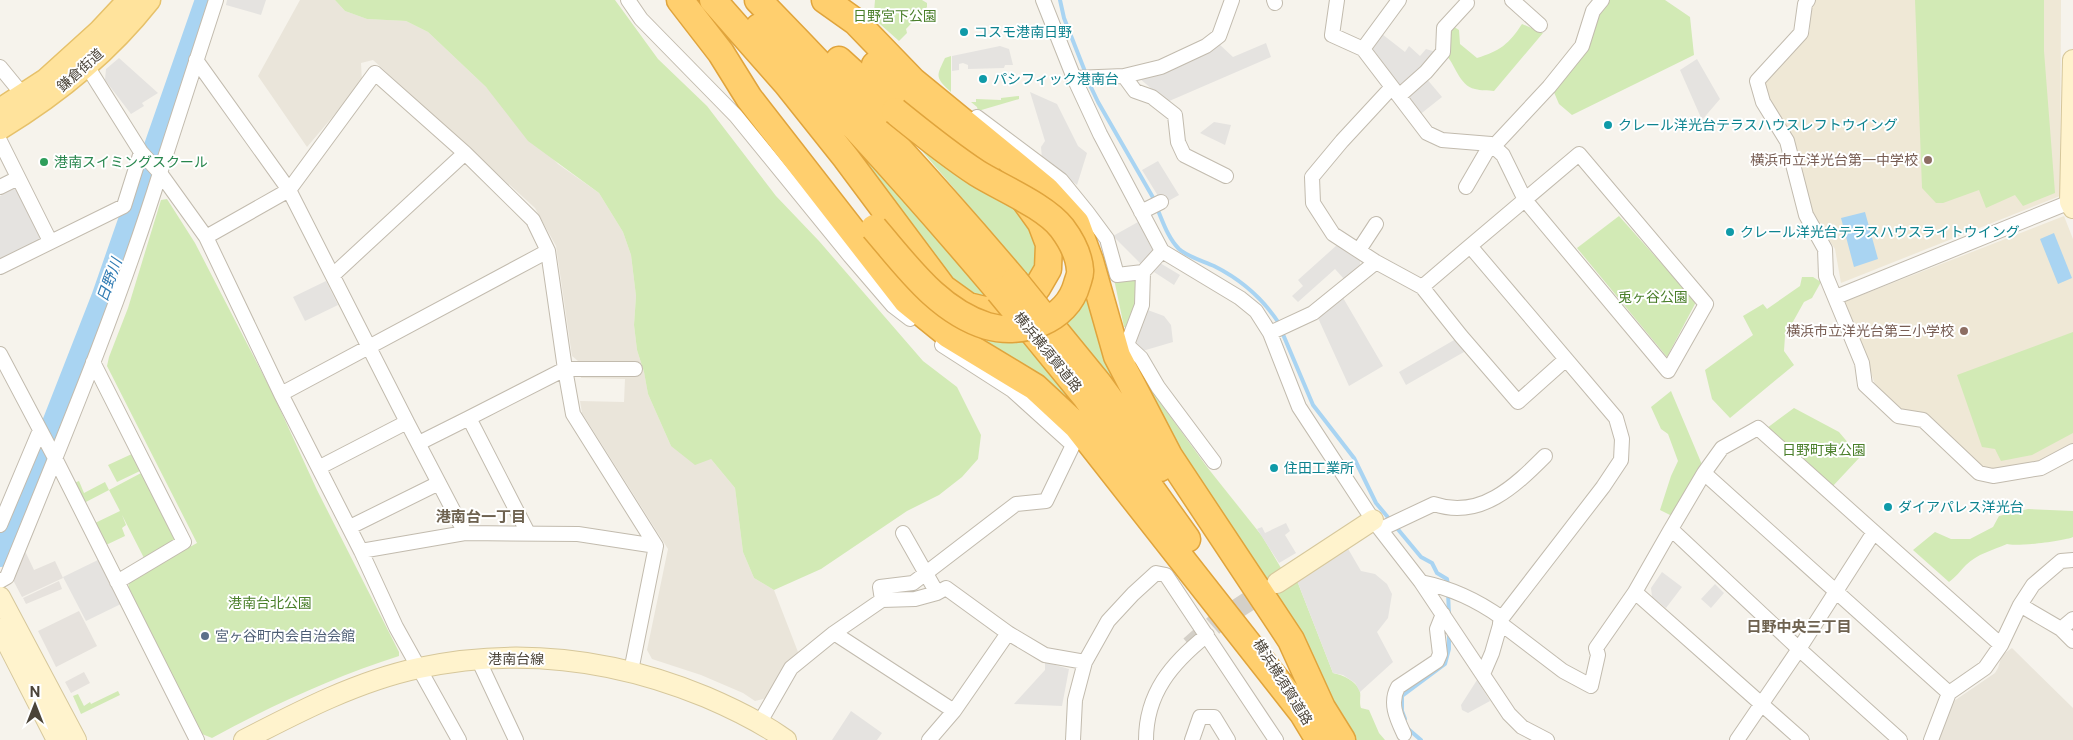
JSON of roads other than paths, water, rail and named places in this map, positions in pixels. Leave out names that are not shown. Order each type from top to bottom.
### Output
[{"type":"highway","points":[[680,0],[721,53],[750,98],[908,301],[950,335],[1036,387],[1077,426],[1314,712]]},
{"type":"highway","points":[[713,0],[787,84],[846,158],[944,288],[968,306],[990,311],[1014,302],[1037,288],[1048,269],[1049,244],[1041,223],[1027,201],[906,100],[819,0]]},
{"type":"highway","name":"横浜横須賀道路","points":[[732,0],[859,131],[933,213],[1007,286]]},
{"type":"highway","name":"横浜横須賀道路","points":[[758,0],[874,119],[948,202],[1007,286],[1031,315],[1084,396],[1242,617],[1314,712],[1342,740]]},
{"type":"highway","points":[[721,53],[758,88],[925,287],[948,306],[987,326],[1003,329],[1019,329],[1047,321],[1068,306],[1075,293],[1081,271],[1074,246],[1061,227],[1050,217],[952,156],[894,111],[774,0]]},
{"type":"highway","points":[[825,0],[856,22],[913,81],[1046,190],[1076,223],[1090,261],[1117,356],[1169,456],[1291,640],[1314,712]]},
{"type":"highway","name":"横浜横須賀道路","points":[[1314,712],[1319,740]]},
{"type":"main road","name":"鎌倉街道","points":[[0,110],[46,80],[92,38],[129,0]]},
{"type":"main road","name":"鎌倉街道","points":[[0,128],[52,95],[86,66],[138,14],[148,0]]},
{"type":"street","points":[[0,581],[7,577],[130,266],[216,0]]},
{"type":"street","points":[[628,0],[641,19],[736,116],[828,230],[893,306],[945,348],[1012,390],[1075,442],[1046,501],[1016,504],[913,583],[880,587],[882,600]]},
{"type":"street","points":[[848,0],[929,78],[1061,180],[1088,212],[1107,239],[1117,275],[1144,272],[1173,253]]},
{"type":"street","points":[[1044,0],[1100,134],[1145,211],[1173,253],[1256,311],[1271,332],[1299,407],[1456,633],[1509,714],[1522,727],[1547,740]]},
{"type":"street","points":[[1076,78],[1124,76],[1161,67],[1206,46],[1219,36],[1232,0]]},
{"type":"street","points":[[1337,0],[1332,35],[1364,50],[1427,133],[1442,140],[1492,145],[1503,155],[1525,200],[1668,371],[1706,304],[1579,154],[1525,200],[1470,246],[1422,287]]},
{"type":"street","points":[[1364,50],[1399,0]]},
{"type":"street","points":[[1512,0],[1540,26]]},
{"type":"street","points":[[1466,187],[1492,145],[1549,87],[1582,46],[1593,11],[1602,0]]},
{"type":"street","points":[[1808,0],[1805,4],[1801,33],[1757,81],[1763,102],[1787,141],[1806,215],[1825,250],[1826,276],[1862,363],[1865,385],[1898,416],[1923,420],[1979,473],[1993,476],[2041,468],[2073,450]]},
{"type":"street","points":[[1467,3],[1444,28],[1443,52],[1426,72],[1396,91],[1342,141],[1312,177],[1313,203],[1333,234],[1376,262],[1422,287],[1518,402],[1565,360]]},
{"type":"street","points":[[196,60],[289,190],[465,533]]},
{"type":"street","points":[[1836,297],[2072,205],[2073,60]]},
{"type":"street","points":[[86,66],[141,152],[160,173],[206,237],[281,394],[350,527],[396,627],[459,740]]},
{"type":"street","points":[[0,67],[23,95]]},
{"type":"street","points":[[206,237],[289,190],[375,73],[464,152],[533,220],[548,250],[572,414],[656,546],[631,671]]},
{"type":"street","points":[[1124,76],[1135,91],[1152,97],[1175,115],[1178,142],[1184,156],[1226,176]]},
{"type":"street","points":[[0,141],[50,242]]},
{"type":"street","points":[[0,267],[124,206],[141,152]]},
{"type":"street","points":[[333,275],[464,152]]},
{"type":"street","points":[[0,187],[18,178]]},
{"type":"street","points":[[1145,211],[1161,202]]},
{"type":"street","points":[[1359,250],[1376,224]]},
{"type":"street","points":[[1470,246],[1616,418],[1622,439],[1621,460],[1603,487],[1501,621],[1492,653],[1483,674]]},
{"type":"street","points":[[281,394],[548,250]]},
{"type":"street","points":[[1271,332],[1313,313],[1376,262]]},
{"type":"street","points":[[1144,272],[1142,305],[1126,347],[1141,358],[1158,387],[1214,462]]},
{"type":"street","points":[[0,354],[5,374],[55,457],[197,740]]},
{"type":"street","points":[[93,362],[184,542],[117,582]]},
{"type":"street","points":[[419,443],[565,369],[634,369]]},
{"type":"street","points":[[469,418],[528,533]]},
{"type":"street","points":[[320,467],[407,422]]},
{"type":"street","points":[[1421,582],[1439,586],[1480,602],[1563,671],[1591,686],[1598,655],[1596,648],[1635,592],[1704,473],[1722,448],[1758,428],[2001,644]]},
{"type":"street","points":[[0,525],[40,430]]},
{"type":"street","points":[[1277,583],[1380,526],[1401,520],[1434,504],[1448,508],[1480,506],[1498,496],[1528,473],[1545,456]]},
{"type":"street","points":[[1704,473],[1949,693]]},
{"type":"street","points":[[350,527],[438,483]]},
{"type":"street","points":[[1671,529],[1799,649],[1900,740]]},
{"type":"street","points":[[1738,740],[1874,532]]},
{"type":"street","points":[[361,551],[465,533],[578,534],[656,546]]},
{"type":"street","points":[[904,533],[937,593]]},
{"type":"street","points":[[1931,740],[1949,693],[1985,668],[2001,644],[2020,605],[2033,585],[2061,561],[2073,560]]},
{"type":"street","points":[[1073,740],[1075,700],[1085,662],[1108,621],[1156,573],[1166,575],[1276,740]]},
{"type":"street","points":[[760,722],[791,668],[834,633],[882,600],[914,599],[937,593],[946,588],[1008,633],[1045,655],[1085,662]]},
{"type":"street","points":[[1635,592],[1802,740]]},
{"type":"street","points":[[0,597],[76,740]]},
{"type":"street","points":[[2020,605],[2061,629],[2073,641]]},
{"type":"street","points":[[1404,734],[1396,717],[1393,704],[1394,694],[1398,687],[1437,661],[1440,654],[1437,628],[1443,614]]},
{"type":"street","points":[[2061,629],[2073,619]]},
{"type":"street","points":[[0,629],[57,740]]},
{"type":"street","points":[[834,633],[954,711]]},
{"type":"street","points":[[929,740],[954,711],[1008,633]]},
{"type":"street","points":[[1146,740],[1147,718],[1160,684],[1186,653],[1207,635]]},
{"type":"street","name":"港南台線","points":[[244,740],[339,694],[419,668],[478,659],[538,658],[578,661],[631,671],[681,687],[760,722],[786,740]]},
{"type":"street","points":[[478,659],[516,740]]},
{"type":"street","points":[[1192,740],[1200,717],[1214,717],[1228,740]]},
{"type":"water","points":[[1865,212],[1878,259],[1854,267],[1841,218]]},
{"type":"water","points":[[2054,233],[2072,278],[2058,284],[2040,239]]},
{"type":"waterway","name":"日野川","points":[[1,556],[102,298],[206,0]]},
{"type":"waterway","points":[[1060,0],[1064,18],[1086,74]]},
{"type":"waterway","points":[[1088,81],[1098,102],[1155,201]]},
{"type":"waterway","points":[[1157,208],[1169,235],[1179,249],[1191,257],[1224,271],[1243,284],[1259,298],[1280,325]]},
{"type":"waterway","points":[[1282,332],[1313,405],[1354,458],[1376,503],[1421,557],[1432,563],[1437,573],[1447,579],[1448,585]]},
{"type":"waterway","points":[[1448,592],[1449,615]]},
{"type":"waterway","points":[[1405,719],[1402,711],[1402,696],[1445,664],[1449,649],[1449,632]]},
{"type":"waterway","points":[[1407,728],[1421,740]]},
{"type":"tunnel","points":[[1190,646],[1221,619],[1271,587]]},
{"type":"place","name":"コスモ港南日野","points":[[964,32]]},
{"type":"place","name":"パシフィック港南台","points":[[983,79]]},
{"type":"place","name":"クレール洋光台テラスハウスレフトウイング","points":[[1608,125]]},
{"type":"place","name":"横浜市立洋光台第一中学校","points":[[1928,160]]},
{"type":"place","name":"港南スイミングスクール","points":[[44,162]]},
{"type":"place","name":"クレール洋光台テラスハウスライトウイング","points":[[1730,232]]},
{"type":"place","name":"横浜市立洋光台第三小学校","points":[[1964,331]]},
{"type":"place","name":"住田工業所","points":[[1274,468]]},
{"type":"place","name":"ダイアパレス洋光台","points":[[1888,507]]},
{"type":"place","name":"宮ヶ谷町内会自治会館","points":[[205,636]]},
{"type":"district","name":"港南台一丁目","points":[[481,516]]},
{"type":"district","name":"日野中央三丁目","points":[[1799,626]]},
{"type":"park label","name":"日野宮下公園","points":[[895,16]]},
{"type":"park label","name":"兎ヶ谷公園","points":[[1653,297]]},
{"type":"park label","name":"日野町東公園","points":[[1824,450]]},
{"type":"park label","name":"港南台北公園","points":[[270,603]]}]
